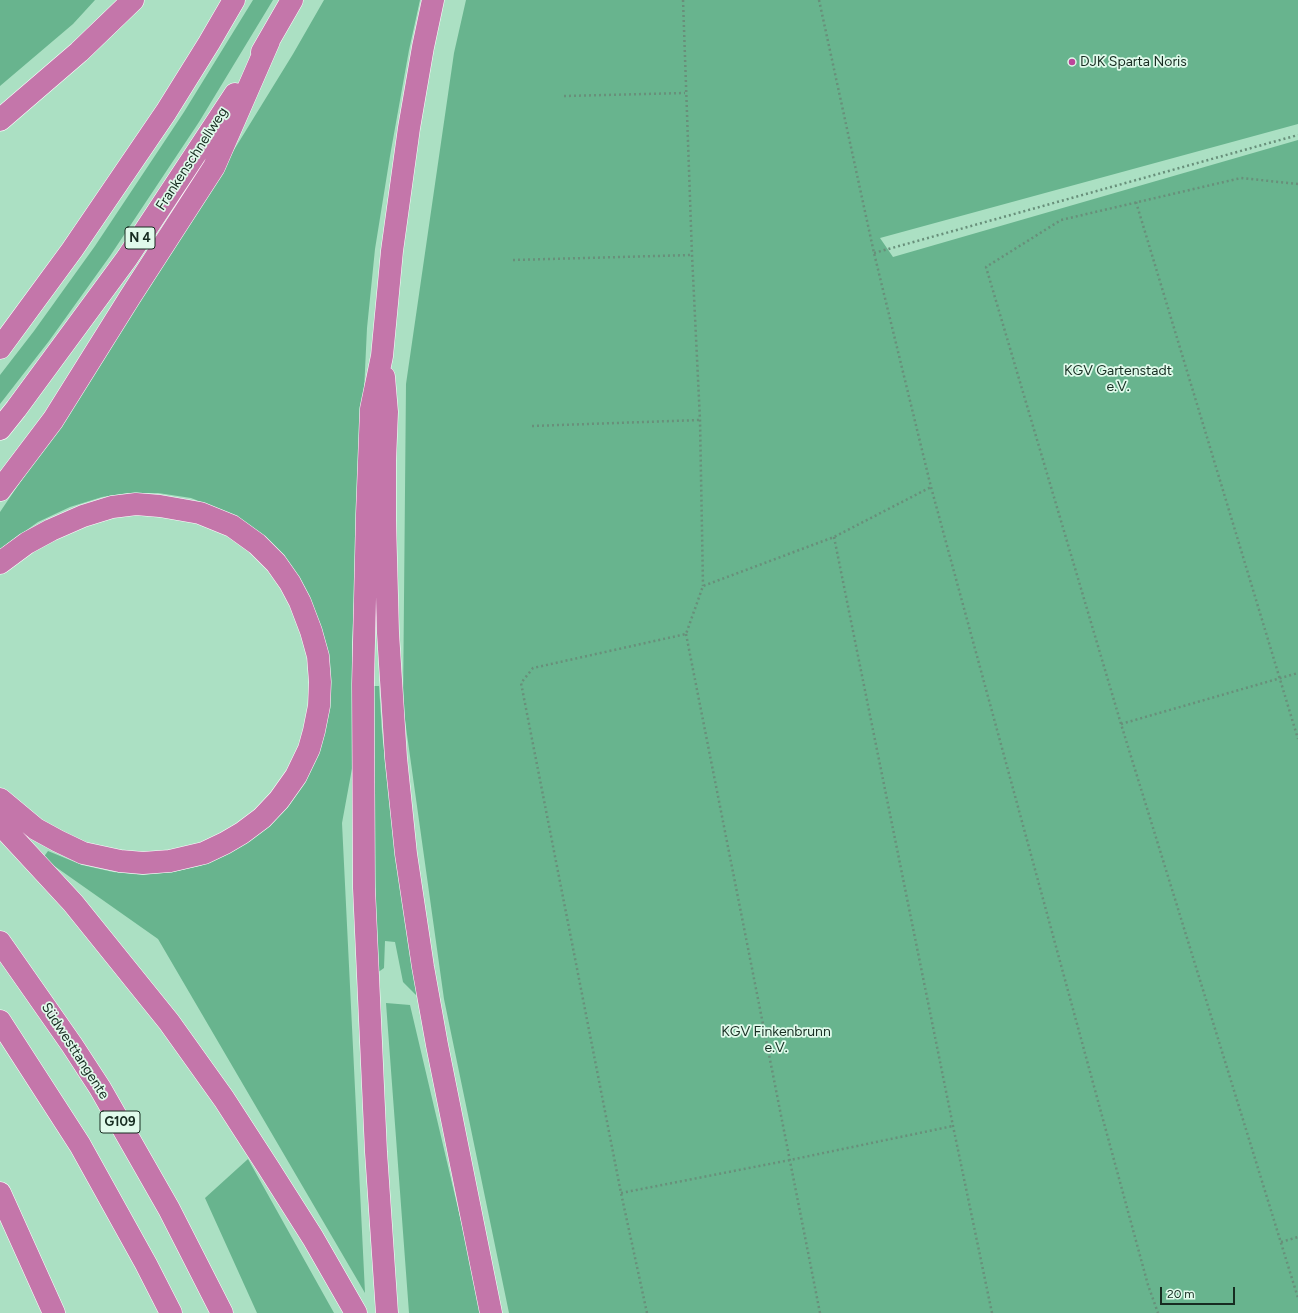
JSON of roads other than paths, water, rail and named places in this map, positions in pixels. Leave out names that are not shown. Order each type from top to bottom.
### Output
[{"type":"highway","points":[[0,120],[79,52],[134,0]]},
{"type":"highway","points":[[0,348],[72,250],[166,112],[234,0]]},
{"type":"highway","name":"Frankenschnellweg","points":[[0,429],[127,258],[269,41],[292,0]]},
{"type":"highway","points":[[387,1313],[376,1160],[364,888],[363,753],[367,522],[371,409],[382,356],[392,251],[401,182],[423,47],[433,0]]},
{"type":"highway","points":[[0,490],[53,420],[214,167],[269,41]]},
{"type":"highway","points":[[382,356],[387,412],[385,520],[388,633],[396,758],[406,854],[436,1045],[491,1313]]},
{"type":"highway","points":[[0,563],[51,530],[83,516],[112,507],[136,504],[200,512],[232,526],[258,544],[276,563],[290,583],[300,602],[311,631],[318,656],[320,682],[319,706],[314,731],[309,749],[296,776],[279,800],[262,818],[231,840],[204,853],[170,861],[143,863],[120,861],[84,852],[58,841],[36,829],[0,799]]},
{"type":"highway","points":[[0,824],[73,903],[169,1022],[224,1099],[314,1238],[356,1313]]},
{"type":"highway","name":"Südwesttangente","points":[[0,942],[48,1009],[100,1088],[172,1215],[222,1313]]},
{"type":"highway","points":[[0,1021],[80,1145],[146,1264],[171,1313]]},
{"type":"highway","points":[[0,1193],[54,1313]]},
{"type":"place","name":"DJK Sparta Noris","points":[[1072,62]]},
{"type":"park label","name":"KGV Gartenstadt e.V.","points":[[1118,380]]},
{"type":"park label","name":"KGV Finkenbrunn e.V.","points":[[776,1040]]}]
